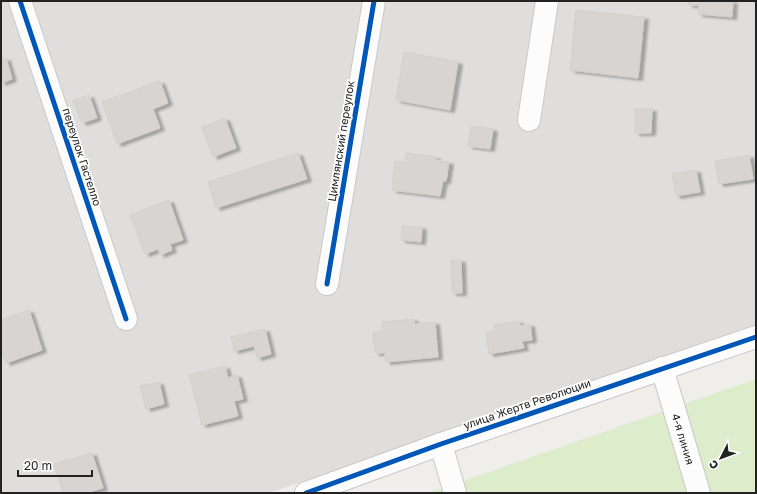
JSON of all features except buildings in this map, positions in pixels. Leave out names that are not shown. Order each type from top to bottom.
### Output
[{"type":"street","name":"переулок Гастелло","points":[[20,1],[126,319]]},
{"type":"street","name":"Цимлянский переулок","points":[[327,284],[374,1]]},
{"type":"street","points":[[529,120],[547,1]]},
{"type":"street","name":"улица Жертв Революции","points":[[306,493],[440,444],[756,337]]},
{"type":"street","name":"4-я линия","points":[[662,368],[699,493]]},
{"type":"street","points":[[440,444],[454,489]]},
{"type":"shaded area","points":[[1,1],[756,1],[756,327],[269,493],[1,493]]},
{"type":"green space","points":[[756,379],[756,493],[428,493]]},
{"type":"cycle path","points":[[20,1],[126,319]]},
{"type":"cycle path","points":[[327,284],[374,1]]},
{"type":"cycle path","points":[[306,493],[441,444],[756,337]]}]
